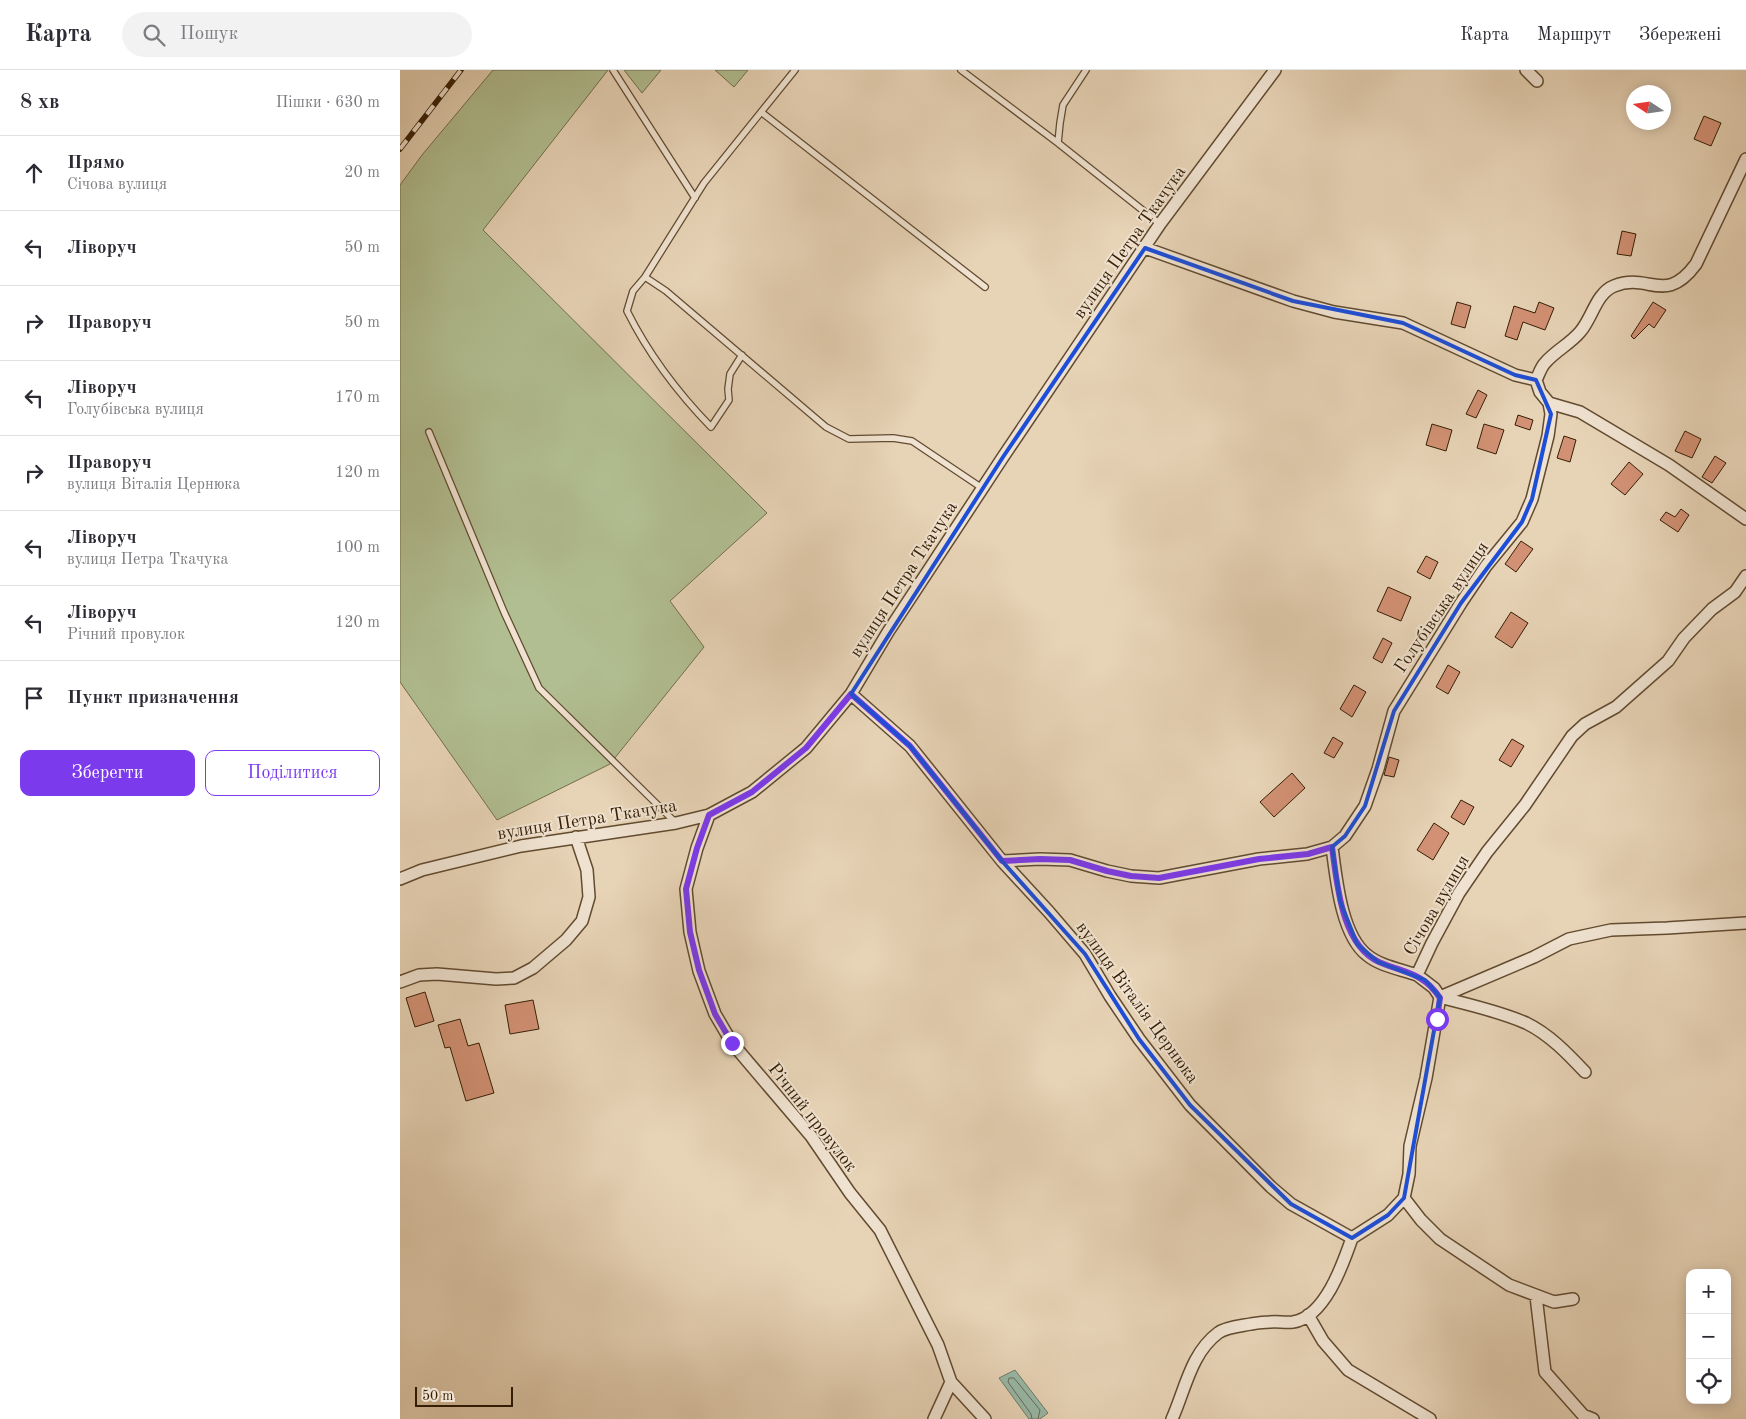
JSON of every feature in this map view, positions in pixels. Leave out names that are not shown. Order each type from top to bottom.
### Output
[{"type":"street","name":"вулиця Петра Ткачука","points":[[400,879],[422,870],[521,846],[676,823],[709,815],[752,792],[806,748],[851,694],[888,632],[982,488],[1160,224],[1275,70]]},
{"type":"street","points":[[1526,70],[1537,81]]},
{"type":"street","points":[[1145,248],[1293,301],[1334,312],[1403,322],[1515,375],[1536,380],[1545,363],[1581,332],[1599,300],[1611,287],[1629,281],[1658,287],[1670,286],[1688,275],[1696,264],[1746,159]]},
{"type":"street","name":"Голубівська вулиця","points":[[1002,861],[1070,860],[1131,876],[1159,878],[1259,859],[1308,854],[1332,847],[1345,836],[1365,806],[1378,769],[1394,711],[1486,566],[1522,522],[1537,483],[1551,414],[1549,403],[1540,392],[1536,380]]},
{"type":"street","points":[[1549,403],[1580,412],[1668,465],[1746,519]]},
{"type":"street","name":"Січова вулиця","points":[[1440,998],[1434,988],[1416,975],[1459,893],[1487,852],[1525,805],[1572,736],[1585,724],[1616,707],[1668,661],[1684,638],[1712,609],[1735,592],[1746,576]]},
{"type":"street","name":"вулиця Віталія Цернюка","points":[[851,694],[910,746],[1002,861],[1085,954],[1139,1039],[1190,1105],[1271,1187],[1292,1204],[1352,1238]]},
{"type":"street","name":"Річний провулок","points":[[709,815],[697,848],[686,889],[690,932],[699,970],[715,1014],[732,1043],[811,1136],[850,1193],[880,1230],[938,1345],[951,1382],[985,1419]]},
{"type":"street","points":[[400,982],[419,975],[437,974],[496,979],[514,978],[533,968],[566,940],[582,921],[589,898],[587,870],[576,837]]},
{"type":"street","points":[[1332,847],[1340,900],[1349,929],[1357,944],[1366,954],[1378,962],[1416,975]]},
{"type":"street","points":[[1440,998],[1534,957],[1569,939],[1612,930],[1746,923]]},
{"type":"street","points":[[1440,998],[1497,1012],[1526,1023],[1566,1052],[1585,1072]]},
{"type":"street","points":[[1172,1419],[1201,1350],[1219,1331],[1270,1322],[1294,1322],[1308,1315],[1317,1308],[1329,1290],[1342,1266],[1352,1238],[1388,1215],[1404,1198],[1409,1174],[1410,1146],[1426,1078],[1440,998]]},
{"type":"street","points":[[1404,1198],[1420,1220],[1440,1239],[1509,1285],[1554,1302],[1573,1299]]},
{"type":"street","points":[[1536,1296],[1545,1372],[1583,1416],[1593,1419]]},
{"type":"street","points":[[1308,1315],[1323,1341],[1348,1370],[1430,1419]]},
{"type":"street","points":[[934,1419],[951,1382]]},
{"type":"lane","points":[[613,70],[695,198]]},
{"type":"lane","points":[[742,355],[730,374],[729,400],[711,427],[692,407],[664,371],[627,311],[632,291],[645,277],[704,183],[794,70]]},
{"type":"lane","points":[[961,70],[1058,143],[1160,224]]},
{"type":"lane","points":[[1058,143],[1064,104],[1086,70]]},
{"type":"lane","points":[[761,112],[985,287]]},
{"type":"lane","points":[[645,277],[666,290],[826,427],[849,439],[893,438],[912,441],[982,488]]},
{"type":"lane","points":[[429,432],[504,612],[539,688],[676,823]]},
{"type":"highlighted area","points":[[1145,248],[1293,301],[1403,323],[1515,375],[1536,380],[1551,414],[1532,499],[1522,522],[1461,603],[1394,711],[1365,806],[1345,836],[1332,847],[1340,901],[1357,944],[1378,962],[1425,980],[1440,997],[1404,1198],[1388,1215],[1352,1238],[1291,1204],[1190,1105],[1139,1039],[1085,954],[1002,861],[910,746],[851,694],[1003,457]]},
{"type":"shaded area","points":[[493,70],[608,70],[483,230],[767,513],[670,601],[704,647],[610,764],[497,820],[400,682],[400,185],[422,155]]},
{"type":"shaded area","points":[[624,70],[661,70],[642,93]]},
{"type":"shaded area","points":[[715,70],[748,70],[734,87]]},
{"type":"water","points":[[1015,1370],[1048,1413],[1040,1419],[1029,1419],[999,1378]]},
{"type":"building","points":[[1704,116],[1721,123],[1711,146],[1694,139]]},
{"type":"building","points":[[1622,231],[1636,234],[1631,256],[1617,254]]},
{"type":"building","points":[[1457,302],[1471,306],[1465,328],[1451,324]]},
{"type":"building","points":[[1539,302],[1554,308],[1545,330],[1523,322],[1517,340],[1505,336],[1514,306],[1535,313]]},
{"type":"building","points":[[1653,302],[1666,310],[1654,328],[1649,324],[1634,339],[1631,336]]},
{"type":"building","points":[[1478,390],[1487,395],[1476,418],[1466,414]]},
{"type":"building","points":[[1518,415],[1533,420],[1530,430],[1515,425]]},
{"type":"building","points":[[1432,424],[1452,430],[1446,451],[1426,445]]},
{"type":"building","points":[[1484,424],[1504,430],[1496,454],[1477,448]]},
{"type":"building","points":[[1685,431],[1701,439],[1692,458],[1675,451]]},
{"type":"building","points":[[1564,436],[1576,440],[1570,462],[1557,458]]},
{"type":"building","points":[[1715,456],[1726,463],[1712,483],[1702,477]]},
{"type":"building","points":[[1629,462],[1643,474],[1625,495],[1611,484]]},
{"type":"building","points":[[1681,509],[1689,515],[1678,532],[1660,520],[1666,512],[1675,517]]},
{"type":"building","points":[[1521,541],[1533,549],[1516,572],[1505,564]]},
{"type":"building","points":[[1426,556],[1438,562],[1430,579],[1417,572]]},
{"type":"building","points":[[1388,587],[1411,597],[1401,621],[1377,611]]},
{"type":"building","points":[[1511,612],[1528,623],[1512,648],[1495,637]]},
{"type":"building","points":[[1383,638],[1392,643],[1382,663],[1373,658]]},
{"type":"building","points":[[1448,665],[1460,672],[1448,694],[1436,687]]},
{"type":"building","points":[[1354,685],[1366,692],[1352,717],[1340,709]]},
{"type":"building","points":[[1333,737],[1343,743],[1334,758],[1324,753]]},
{"type":"building","points":[[1512,739],[1524,746],[1511,767],[1499,760]]},
{"type":"building","points":[[1389,757],[1399,760],[1394,777],[1384,775]]},
{"type":"building","points":[[1292,773],[1305,788],[1274,817],[1260,802]]},
{"type":"building","points":[[1461,800],[1474,807],[1464,825],[1451,817]]},
{"type":"building","points":[[1434,823],[1449,833],[1433,860],[1417,850]]},
{"type":"building","points":[[425,992],[434,1021],[415,1027],[406,998]]},
{"type":"building","points":[[533,1000],[539,1029],[510,1034],[505,1005]]},
{"type":"building","points":[[460,1019],[468,1046],[479,1043],[494,1093],[466,1101],[450,1047],[445,1048],[438,1025]]},
{"type":"railway","points":[[400,149],[461,70]]},
{"type":"route","points":[[732,1043],[715,1014],[699,970],[690,932],[686,889],[697,848],[709,815],[752,792],[806,748],[851,694],[910,746],[1002,861],[1070,860],[1131,876],[1159,878],[1259,859],[1308,854],[1332,847],[1340,900],[1349,929],[1357,944],[1366,954],[1378,962],[1416,975],[1434,988],[1440,998],[1437,1019]]}]
